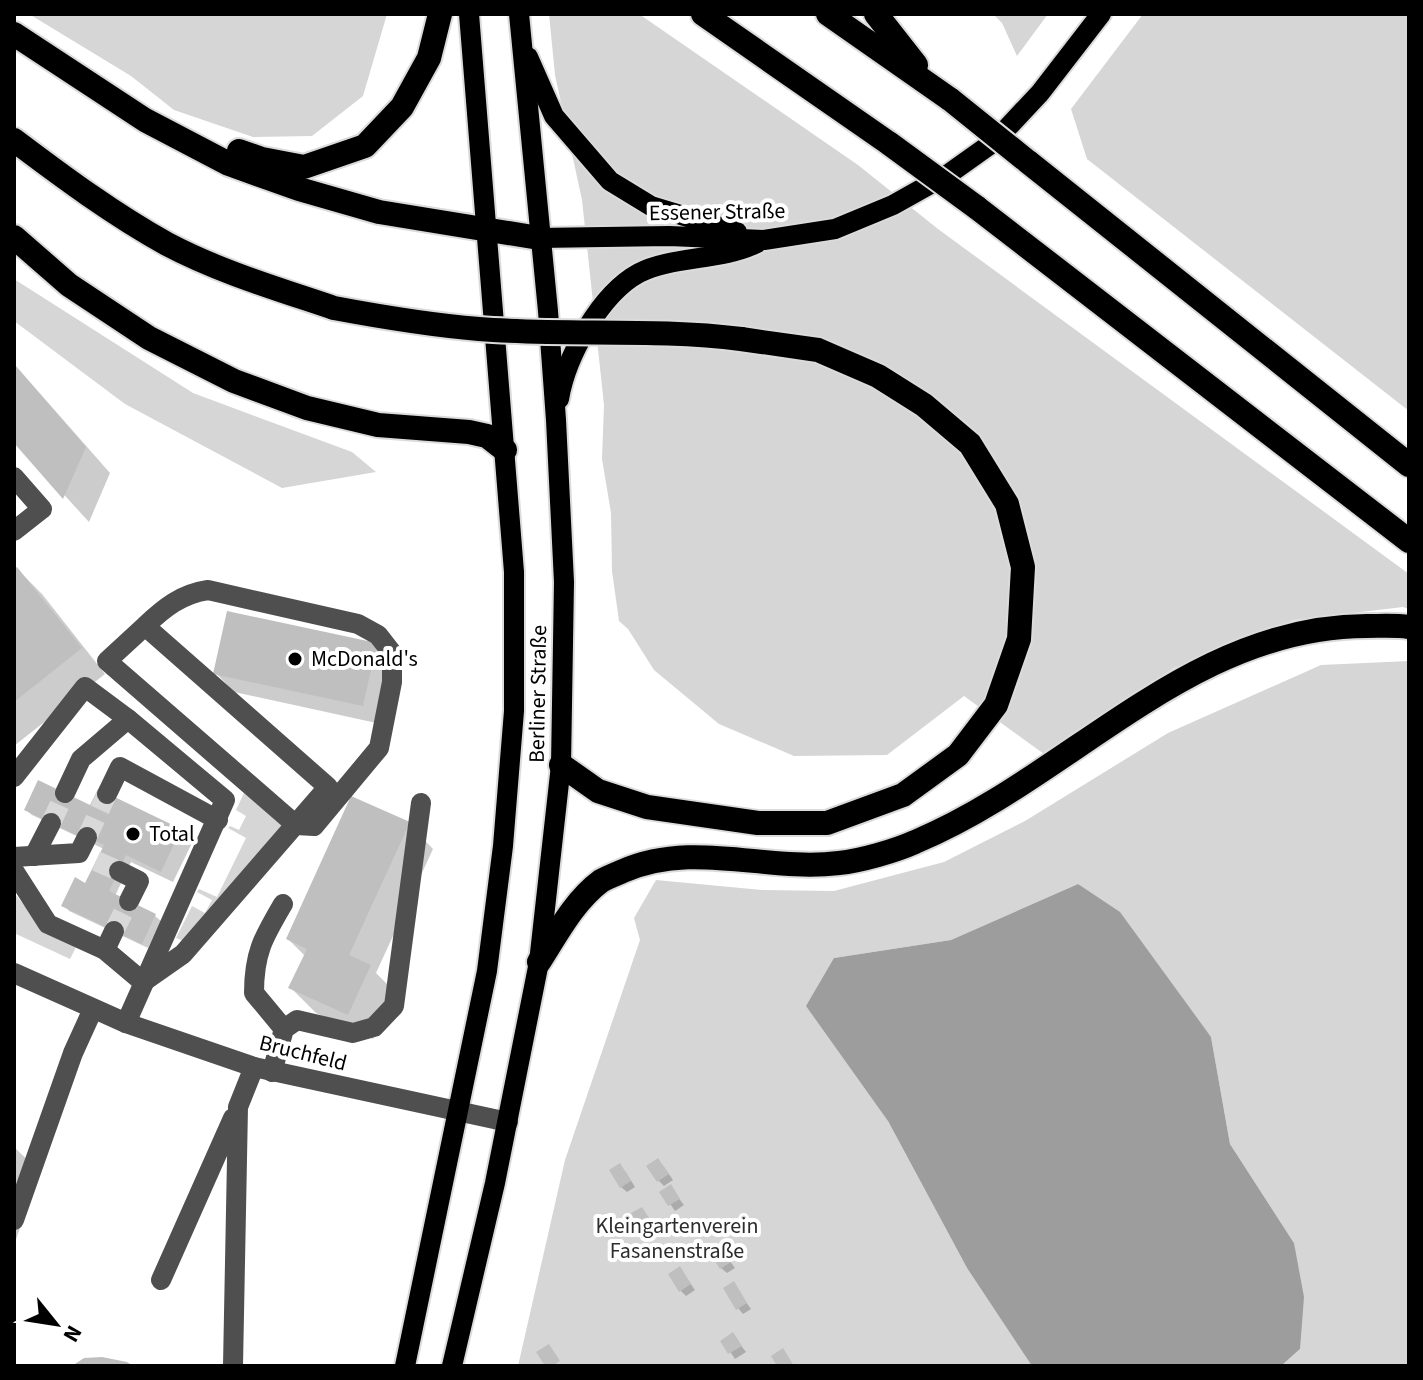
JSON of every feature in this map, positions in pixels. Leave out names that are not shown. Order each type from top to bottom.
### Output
[{"type":"highway","points":[[145,120],[262,159],[304,167],[365,146],[402,107],[429,58],[440,14]]},
{"type":"highway","points":[[703,14],[976,207],[1409,541]]},
{"type":"highway","points":[[828,14],[930,83],[1409,465]]},
{"type":"highway","points":[[876,14],[930,83]]},
{"type":"highway","points":[[14,34],[145,120],[229,164],[299,189],[379,212],[539,238]]},
{"type":"highway","points":[[14,140],[87,195],[168,244],[231,273],[334,308],[402,321],[481,329],[700,334],[818,350],[878,376],[924,405],[970,444],[1007,504],[1023,567],[1019,639],[996,705],[958,755],[903,795],[827,823],[758,823],[647,807],[598,791],[561,765]]},
{"type":"highway","points":[[14,237],[69,285],[149,338],[234,381],[307,408],[378,425],[487,436],[505,450]]},
{"type":"highway","points":[[539,962],[573,909],[602,880],[635,866],[685,855],[768,863],[839,863],[913,843],[992,804],[1099,731],[1211,663],[1277,637],[1332,626],[1409,627]]},
{"type":"main road","name":"Berliner Straße","points":[[405,1366],[487,971],[503,846],[514,711],[514,572],[469,14]]},
{"type":"main road","name":"Berliner Straße","points":[[452,1366],[508,1122],[539,962],[561,765],[564,582],[556,420],[519,14]]},
{"type":"main road","name":"Essener Straße","points":[[539,238],[669,236],[764,240],[835,229],[893,205],[950,173],[995,141],[1040,93],[1101,14]]},
{"type":"main road","points":[[520,38],[554,116],[610,181],[651,206],[764,240]]},
{"type":"main road","points":[[556,420],[561,386],[576,348],[606,299],[639,273],[682,261],[741,251],[764,240]]},
{"type":"street","points":[[14,477],[42,509],[14,531]]},
{"type":"street","points":[[14,777],[107,661],[171,603],[189,593],[208,590],[358,624],[378,635],[392,653],[392,682],[379,748],[314,826],[296,825],[107,661]]},
{"type":"street","points":[[143,982],[183,954],[328,787],[145,626]]},
{"type":"street","points":[[85,687],[225,800],[126,1023]]},
{"type":"street","points":[[65,793],[81,759],[128,719]]},
{"type":"street","points":[[107,794],[120,767],[218,820]]},
{"type":"street","points":[[161,1280],[238,1107],[284,1029],[297,1020],[353,1033],[374,1027],[394,1006],[421,803]]},
{"type":"street","points":[[24,857],[51,823]]},
{"type":"street","points":[[24,857],[87,850]]},
{"type":"street","points":[[14,871],[48,924],[105,950],[143,982]]},
{"type":"street","points":[[119,871],[139,881],[129,901]]},
{"type":"street","points":[[283,904],[254,964],[254,993],[284,1029]]},
{"type":"street","points":[[105,950],[114,931]]},
{"type":"street","name":"Bruchfeld","points":[[14,973],[126,1023],[263,1069],[508,1122]]},
{"type":"street","points":[[14,1220],[73,1053],[93,1009]]},
{"type":"street","points":[[233,1366],[238,1107]]},
{"type":"green space","points":[[29,14],[387,14],[363,96],[312,136],[253,137],[174,110],[131,76]]},
{"type":"green space","points":[[549,14],[639,14],[858,165],[938,229],[1409,574],[1409,609],[1403,607],[1294,620],[1174,668],[1044,754],[964,696],[887,755],[794,756],[719,724],[654,670],[628,629],[619,621],[612,571],[611,513],[602,459],[604,405],[582,200],[555,75]]},
{"type":"green space","points":[[993,14],[1048,14],[1017,56],[1002,23]]},
{"type":"green space","points":[[1143,14],[1409,14],[1409,411],[1087,159],[1071,109]]},
{"type":"green space","points":[[14,279],[193,393],[352,452],[376,472],[282,488],[125,404],[14,321]]},
{"type":"green space","name":"Kleingartenverein Fasanenstraße","points":[[1409,661],[1409,1366],[1281,1366],[1300,1349],[1294,1243],[1230,1144],[1211,1037],[1078,884],[951,940],[834,958],[888,1121],[967,1268],[1032,1366],[518,1366],[565,1160],[640,940],[634,918],[656,880],[762,890],[834,891],[944,862],[1025,821],[1168,733],[1321,665]]},
{"type":"green space","points":[[244,793],[285,826],[184,941],[176,938],[192,906],[205,913],[212,900],[197,892],[199,889],[217,897],[246,838],[228,828],[239,830],[246,816],[236,810]]},
{"type":"green space","points":[[14,893],[48,934],[76,947],[70,959],[14,933]]},
{"type":"shaded area","points":[[1078,884],[1120,912],[1211,1037],[1230,1144],[1294,1243],[1304,1297],[1300,1349],[1281,1366],[1032,1366],[967,1268],[888,1121],[806,1006],[834,958],[951,940]]},
{"type":"building","points":[[14,364],[86,447],[63,499],[14,443]]},
{"type":"building","points":[[17,567],[82,648],[14,702],[14,569]]},
{"type":"building","name":"McDonald's","points":[[227,611],[377,643],[363,706],[213,674]]},
{"type":"building","points":[[38,780],[90,805],[98,789],[181,829],[161,872],[126,855],[109,891],[156,914],[142,944],[61,906],[75,877],[85,883],[104,845],[24,810]]},
{"type":"building","points":[[351,796],[410,822],[349,955],[371,965],[348,1015],[288,988],[307,949],[286,939]]},
{"type":"building","points":[[658,1158],[669,1174],[657,1182],[646,1166]]},
{"type":"building","points":[[620,1163],[631,1181],[620,1188],[609,1170]]},
{"type":"building","points":[[671,1184],[680,1199],[668,1206],[659,1192]]},
{"type":"building","points":[[642,1207],[653,1224],[642,1231],[631,1213]]},
{"type":"building","points":[[719,1243],[731,1262],[720,1269],[708,1250]]},
{"type":"building","points":[[680,1266],[691,1284],[679,1292],[668,1274]]},
{"type":"building","points":[[734,1281],[747,1303],[736,1310],[723,1288]]},
{"type":"building","points":[[733,1332],[742,1346],[728,1354],[720,1341]]},
{"type":"building","points":[[549,1344],[560,1361],[545,1366],[536,1352]]},
{"type":"building","points":[[783,1348],[794,1366],[777,1366],[771,1356]]},
{"type":"building","points":[[102,1357],[133,1366],[72,1366],[84,1358]]},
{"type":"tunnel","points":[[51,823],[65,793]]},
{"type":"tunnel","points":[[87,837],[107,794]]},
{"type":"tunnel","points":[[96,861],[119,871]]},
{"type":"tunnel","points":[[114,931],[129,901]]},
{"type":"place","name":"McDonald's","points":[[295,659]]},
{"type":"place","name":"Total","points":[[133,834]]}]
